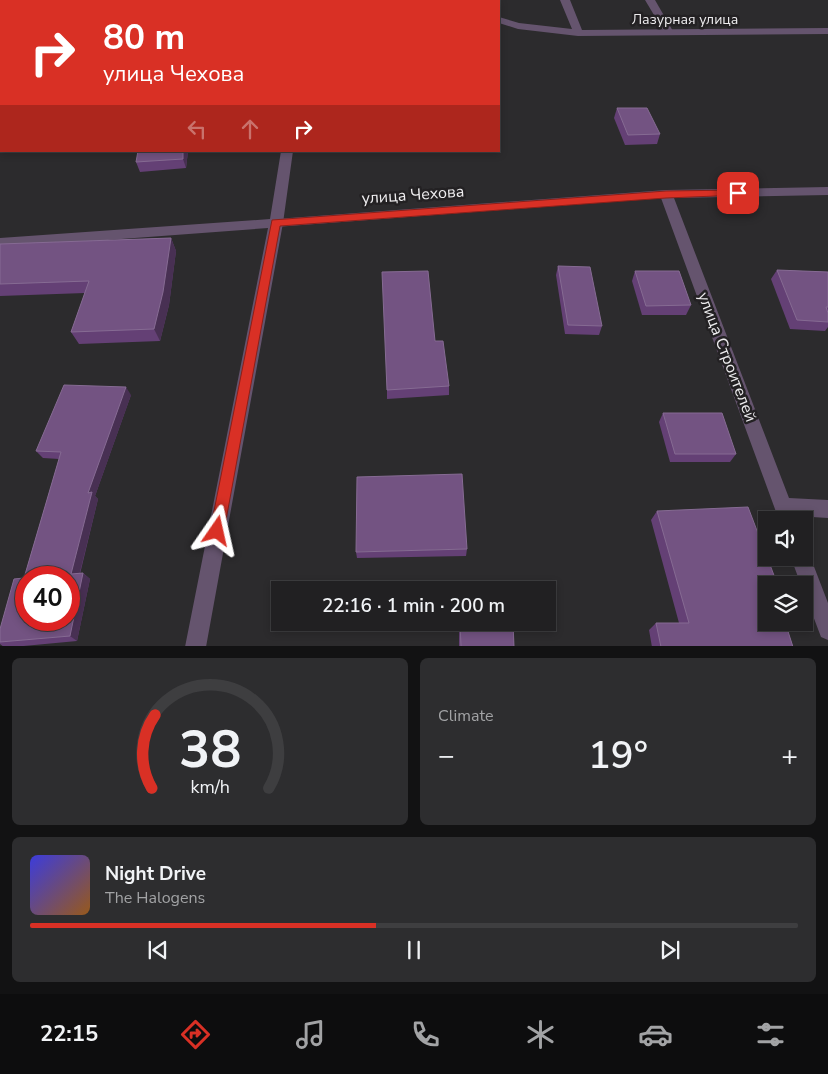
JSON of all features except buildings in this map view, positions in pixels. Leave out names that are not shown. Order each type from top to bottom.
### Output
[{"type":"street","points":[[565,0],[578,33]]},
{"type":"street","points":[[650,0],[669,33]]},
{"type":"street","name":"Лазурная улица","points":[[500,20],[518,26],[578,33],[828,31]]},
{"type":"street","points":[[195,646],[276,223],[287,152]]},
{"type":"street","name":"улица Чехова","points":[[0,243],[666,194],[828,191]]},
{"type":"street","name":"улица Строителей","points":[[666,194],[784,511]]},
{"type":"street","points":[[806,511],[828,509]]},
{"type":"street","points":[[804,566],[828,630]]},
{"type":"route","points":[[217,531],[276,223],[666,194],[738,193]]}]
